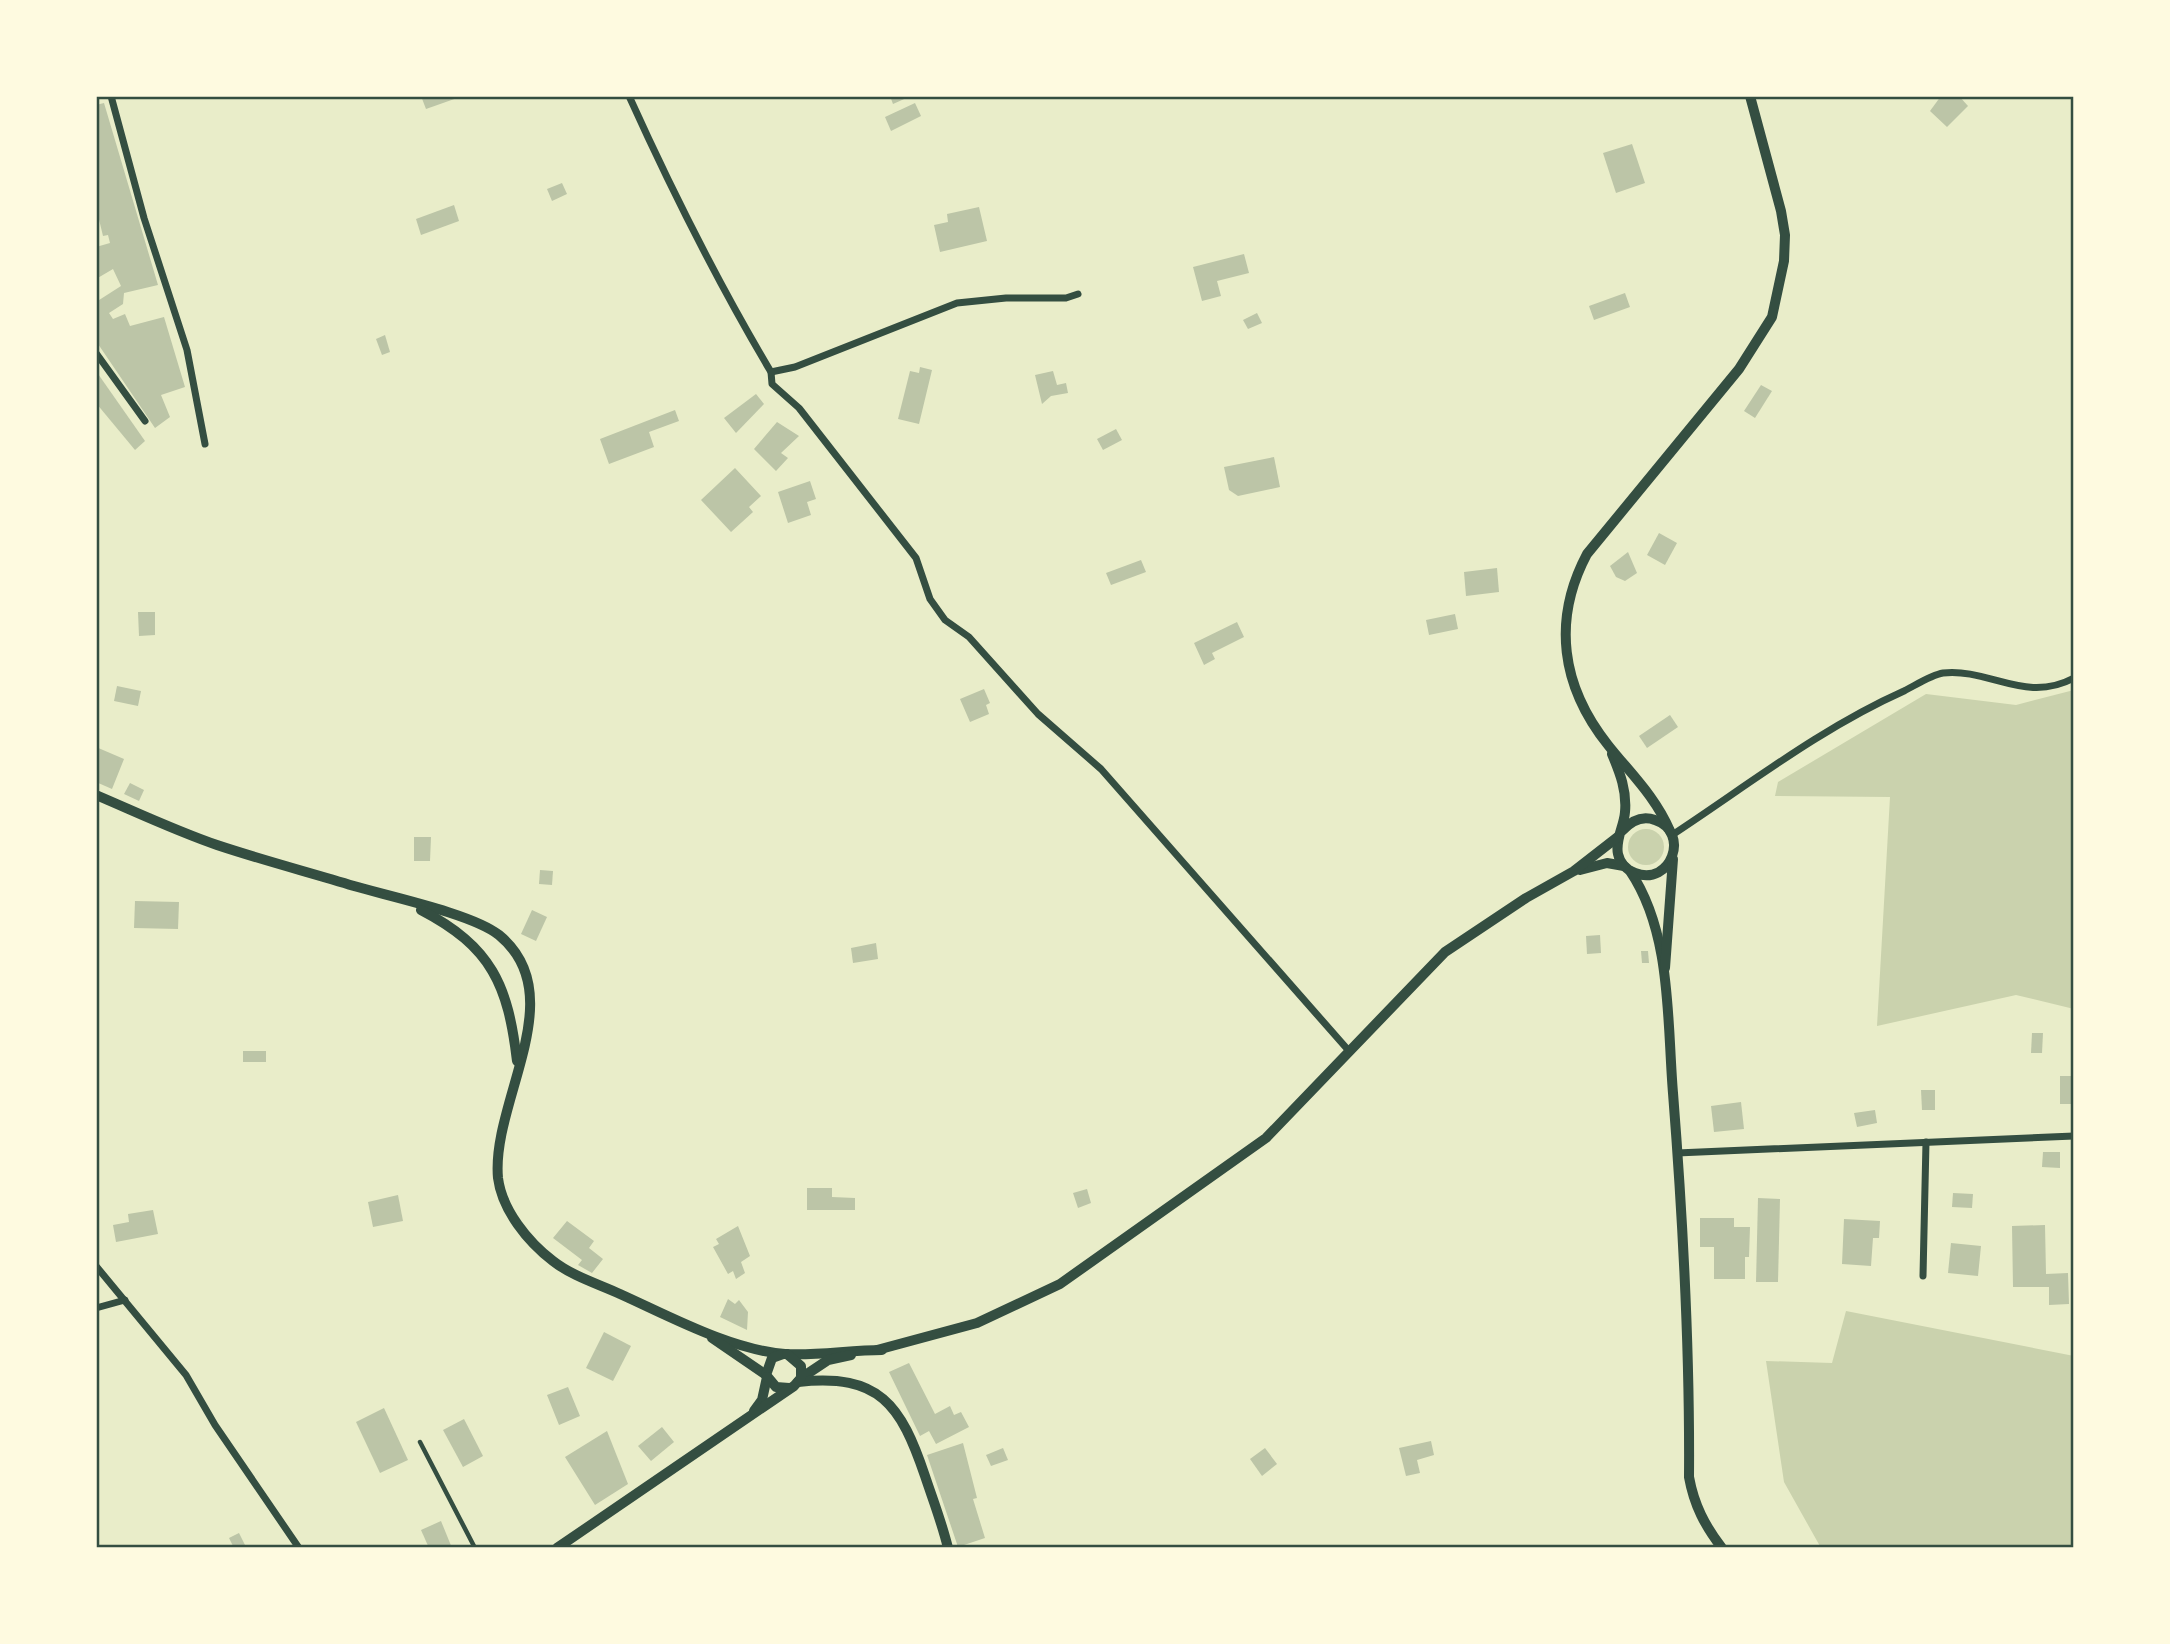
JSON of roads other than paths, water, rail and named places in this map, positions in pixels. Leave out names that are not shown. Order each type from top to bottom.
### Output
[{"type":"street","points":[[111,96],[144,218],[187,350],[205,444]]},
{"type":"street","points":[[629,96],[730,303],[771,372],[772,384],[799,408],[916,558],[930,598],[945,620],[969,637],[1038,714],[1101,769],[1349,1051]]},
{"type":"street","points":[[1722,1548],[1707,1528],[1693,1500],[1689,1477],[1686,1313],[1664,981],[1653,916],[1641,888],[1617,852],[1625,796],[1622,778],[1608,745],[1580,698],[1567,662],[1566,609],[1570,589],[1587,554],[1739,369],[1772,317],[1784,261],[1785,235],[1750,96]]},
{"type":"street","points":[[771,372],[795,367],[957,303],[1006,298],[1066,298],[1078,294]]},
{"type":"street","points":[[96,353],[145,421]]},
{"type":"street","points":[[1671,833],[1841,723],[1942,673],[1979,676],[2033,689],[2074,678]]},
{"type":"street","points":[[1608,745],[1643,782],[1661,808],[1671,833],[1673,858],[1670,933],[1664,981]]},
{"type":"street","points":[[96,795],[215,844],[453,915],[498,934],[521,960],[529,991],[531,1026],[518,1064],[498,1160],[503,1200],[517,1223],[552,1261],[568,1271],[701,1330],[798,1360],[798,1382]]},
{"type":"street","points":[[557,1548],[828,1360],[882,1350],[977,1323],[1060,1284],[1266,1138],[1445,952],[1526,898],[1574,871],[1637,819],[1656,820],[1671,833]]},
{"type":"street","points":[[1574,871],[1606,863],[1649,876],[1667,867],[1673,858]]},
{"type":"street","points":[[402,900],[443,922],[476,948],[499,982],[512,1016],[518,1064]]},
{"type":"street","points":[[1677,1153],[2074,1136]]},
{"type":"street","points":[[1923,1276],[1926,1142]]},
{"type":"street","points":[[96,1266],[186,1375],[215,1425],[299,1548]]},
{"type":"street","points":[[96,1308],[125,1300]]},
{"type":"street","points":[[701,1330],[767,1376],[776,1387],[798,1382],[838,1381],[875,1394],[892,1404],[914,1443],[948,1548]]},
{"type":"street","points":[[747,1417],[762,1400],[772,1358],[785,1354],[882,1350]]},
{"type":"lane","points":[[420,1442],[475,1548]]}]
